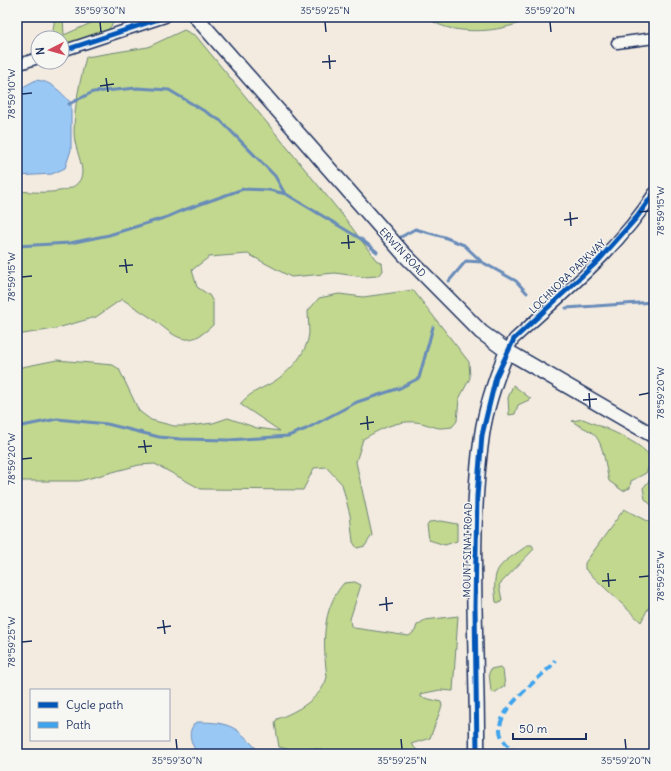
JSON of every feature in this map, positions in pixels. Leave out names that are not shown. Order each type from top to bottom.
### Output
[{"type":"main road","name":"ERWIN ROAD","points":[[196,17],[403,253],[469,320],[507,351],[654,436]]},
{"type":"main road","name":"MOUNT SINAI ROAD","points":[[477,754],[475,606],[477,496],[484,427],[496,377],[507,351]]},
{"type":"street","points":[[70,48],[165,17]]},
{"type":"street","points":[[617,43],[654,38]]},
{"type":"street","points":[[17,65],[30,61]]},
{"type":"street","name":"LOCHNORA PARKWAY","points":[[507,351],[514,339],[598,261],[637,217],[654,193]]},
{"type":"green space","points":[[55,17],[63,17],[64,30],[53,30]]},
{"type":"green space","points":[[427,17],[534,17],[503,28],[471,31],[446,27],[435,23]]},
{"type":"green space","points":[[100,19],[114,21],[105,32],[99,36],[70,44],[70,32]]},
{"type":"green space","points":[[184,30],[196,36],[344,217],[376,260],[382,263],[383,271],[377,276],[364,277],[335,273],[291,277],[248,254],[209,257],[192,270],[197,287],[209,295],[213,302],[213,325],[204,333],[196,337],[189,339],[176,336],[122,299],[96,317],[54,329],[17,335],[17,191],[56,192],[75,186],[80,180],[82,171],[74,137],[74,123],[78,94],[86,57],[148,47]]},
{"type":"green space","points":[[413,290],[469,362],[470,378],[459,399],[457,421],[452,427],[440,428],[417,422],[401,423],[385,428],[363,439],[356,462],[372,535],[365,546],[357,548],[353,542],[350,515],[342,484],[326,467],[314,468],[303,490],[201,489],[155,464],[139,465],[79,481],[17,481],[17,368],[57,360],[113,365],[119,369],[139,411],[151,420],[174,426],[189,426],[213,423],[228,418],[257,428],[280,431],[240,404],[253,393],[282,376],[295,364],[304,349],[309,333],[308,311],[319,298],[339,294],[363,297]]},
{"type":"green space","points":[[513,385],[531,399],[518,405],[515,414],[509,415],[508,398]]},
{"type":"green space","points":[[583,419],[610,430],[639,446],[647,452],[652,459],[646,473],[631,481],[630,488],[623,491],[609,481],[599,441],[591,432],[572,421]]},
{"type":"green space","points":[[654,475],[654,508],[645,499],[643,488]]},
{"type":"green space","points":[[624,509],[654,525],[654,597],[641,622],[585,569],[585,563]]},
{"type":"green space","points":[[440,521],[457,524],[457,541],[445,545],[429,540],[427,525],[429,522]]},
{"type":"green space","points":[[528,545],[532,545],[534,549],[499,585],[502,600],[500,603],[496,602],[495,580],[500,567],[504,562]]},
{"type":"green space","points":[[355,582],[361,585],[350,619],[351,626],[354,628],[409,636],[415,631],[417,625],[425,620],[458,616],[453,691],[440,690],[420,694],[421,697],[441,702],[442,706],[430,738],[411,744],[421,754],[328,754],[317,749],[305,749],[298,752],[279,747],[275,723],[277,719],[300,708],[314,698],[324,685],[327,677],[325,628],[327,616],[331,604],[344,583]]},
{"type":"green space","points":[[500,667],[503,670],[505,686],[494,693],[491,691],[489,673],[491,669]]},
{"type":"water","points":[[36,80],[46,82],[51,85],[71,103],[71,150],[65,168],[52,174],[17,176],[17,90]]},
{"type":"water","points":[[196,722],[218,723],[233,728],[246,738],[261,754],[197,754],[190,737],[191,730]]},
{"type":"waterway","points":[[69,104],[93,92],[137,88],[169,90],[221,121],[275,176],[285,194]]},
{"type":"waterway","points":[[17,246],[70,243],[109,235],[167,217],[243,189],[269,190],[286,194],[361,239],[377,252]]},
{"type":"waterway","points":[[401,237],[415,229],[444,237],[464,245],[482,262],[516,281],[527,293]]},
{"type":"waterway","points":[[449,281],[466,261],[482,262]]},
{"type":"waterway","points":[[566,308],[654,302]]},
{"type":"waterway","points":[[17,427],[57,419],[107,424],[159,437],[180,439],[229,440],[288,436],[306,429],[357,402],[400,388],[419,378],[433,327]]},
{"type":"marked path","points":[[518,754],[505,743],[501,736],[500,727],[502,719],[506,711],[513,703],[551,666],[555,660]]},
{"type":"cycle path","points":[[70,48],[165,17]]},
{"type":"cycle path","points":[[477,754],[475,606],[477,496],[482,435],[496,377],[514,339],[598,261],[637,217],[654,193]]}]
